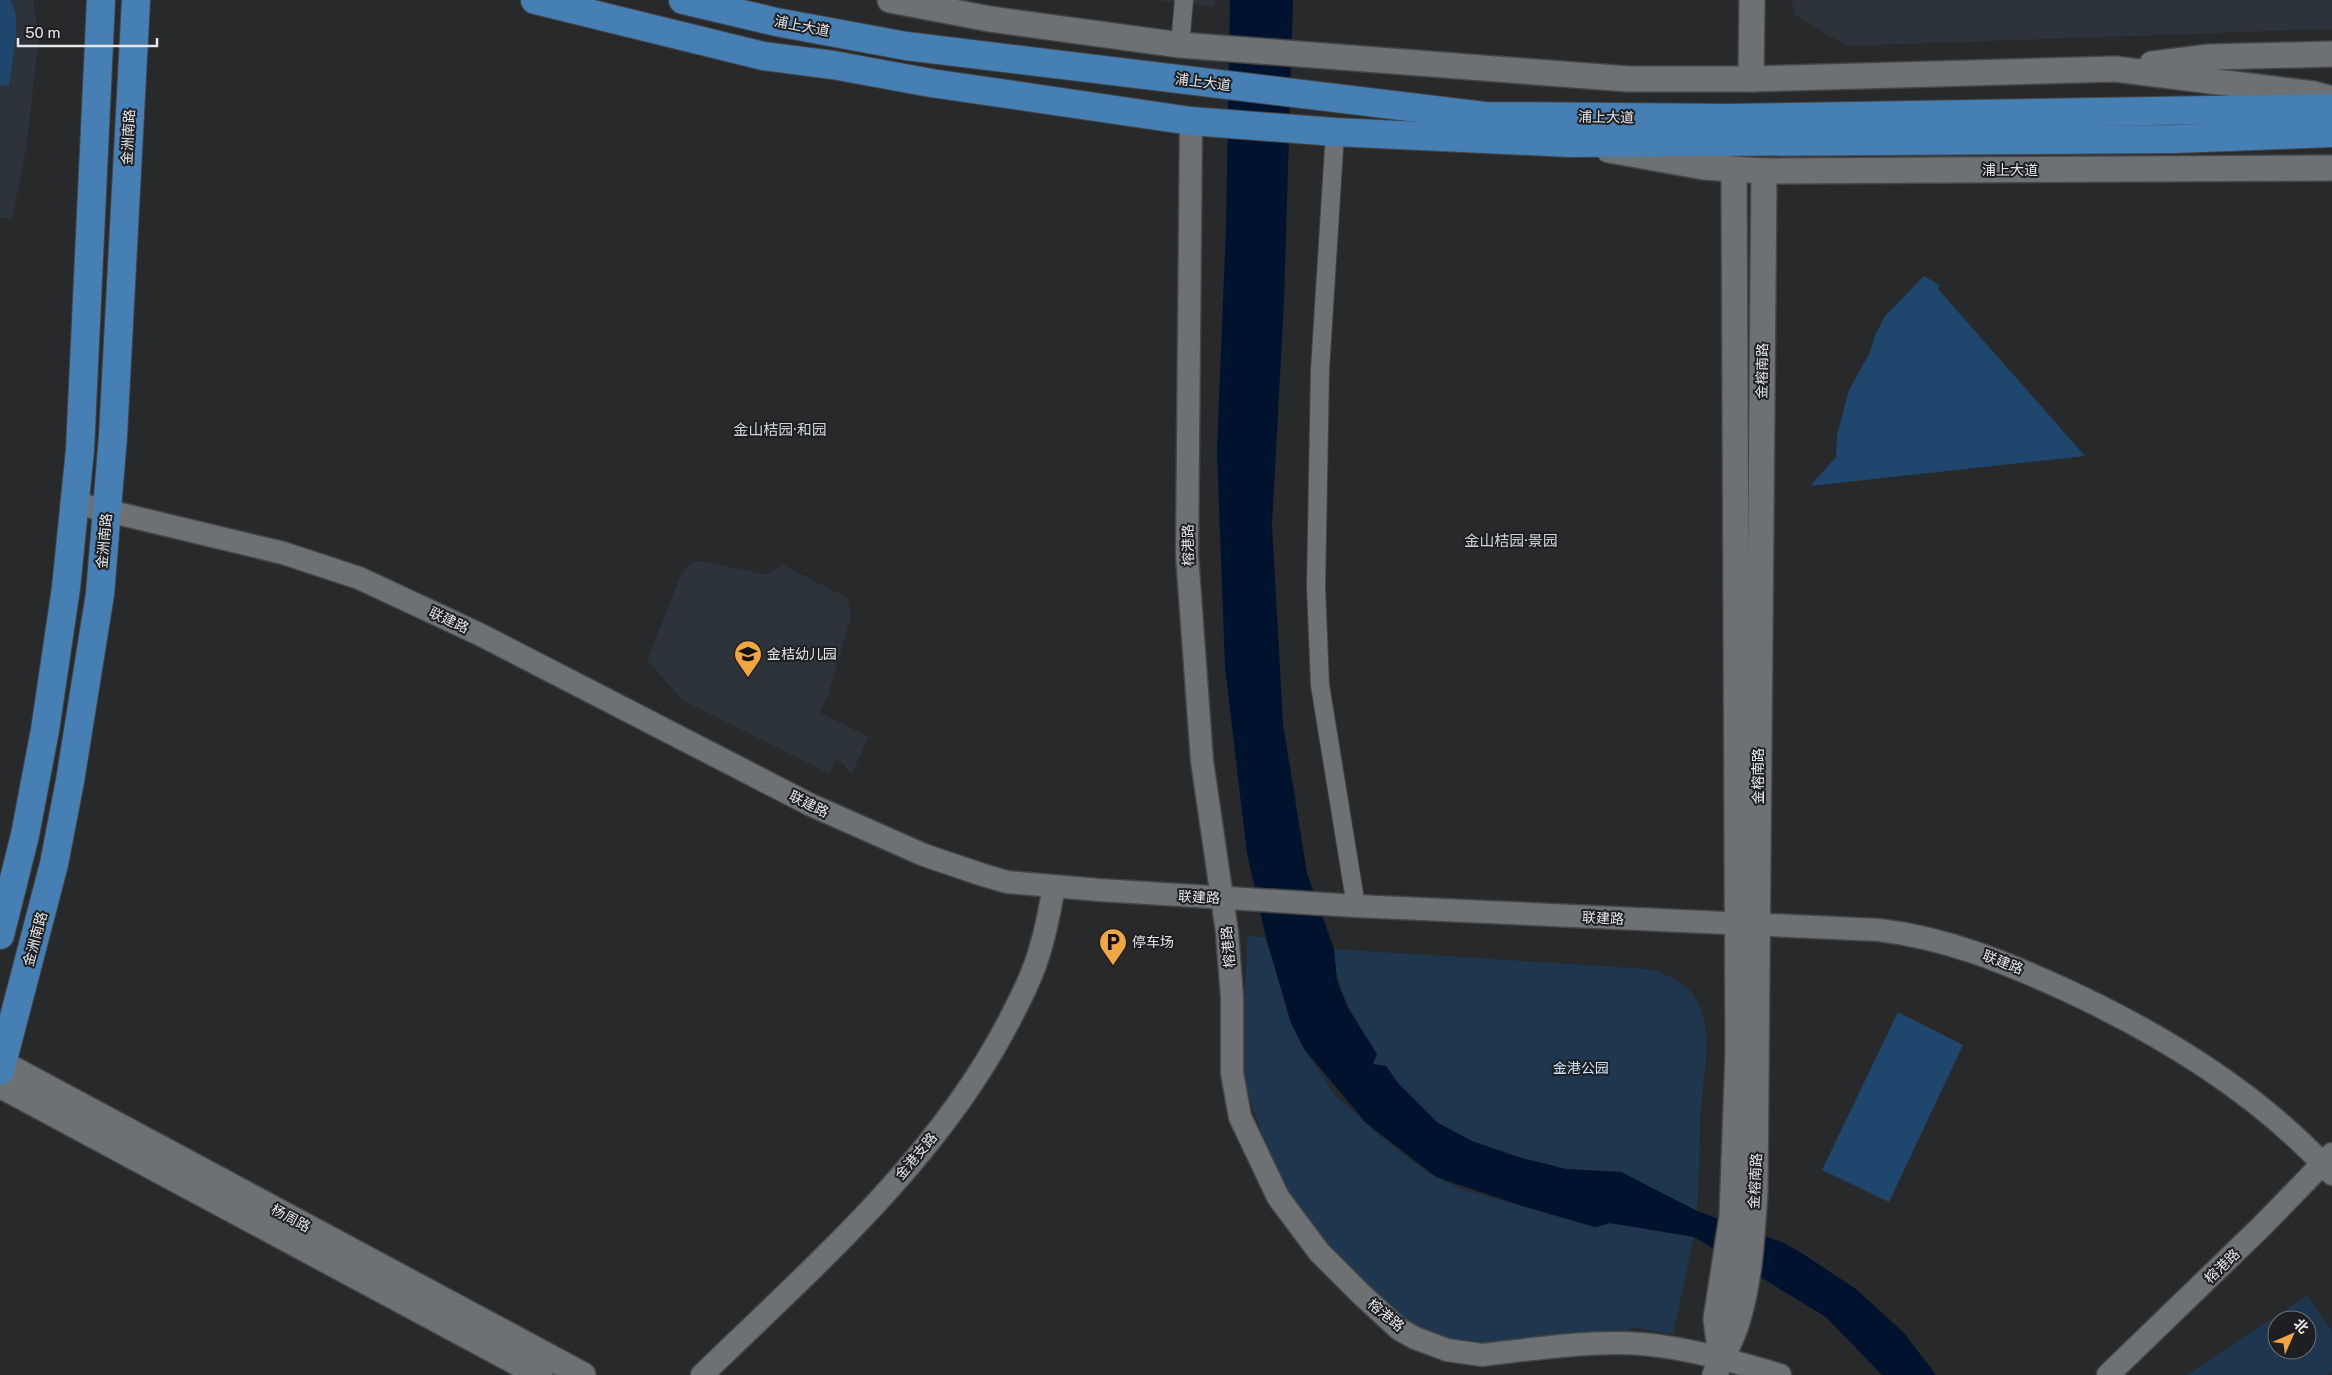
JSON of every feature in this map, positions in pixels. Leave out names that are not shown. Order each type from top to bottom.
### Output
[{"type":"main road","points":[[0,935],[25,835],[46,730],[66,588],[80,450],[101,0]]},
{"type":"main road","name":"金洲南路","points":[[1,1070],[46,900],[60,835],[98,604],[113,436],[136,0]]},
{"type":"main road","name":"浦上大道","points":[[534,0],[763,56],[833,65],[931,83],[1191,120],[1335,132],[1570,143],[2175,139],[2332,133]]},
{"type":"main road","name":"浦上大道","points":[[683,0],[776,22],[906,46],[1484,116],[1728,118],[2332,108]]},
{"type":"main road","points":[[890,0],[990,19],[1180,45],[1628,79],[1751,79],[2115,69],[2210,57],[2332,54]]},
{"type":"main road","points":[[1751,79],[1752,0]]},
{"type":"main road","points":[[2115,69],[2314,94],[2332,99]]},
{"type":"main road","name":"浦上大道","points":[[1570,143],[1704,167],[1764,171],[2332,168]]},
{"type":"main road","points":[[1734,170],[1747,925]]},
{"type":"main road","name":"金榕南路","points":[[1718,1366],[1737,1323],[1743,1298],[1753,1226],[1757,1151],[1747,925],[1764,171]]},
{"type":"main road","name":"杨周路","points":[[1,1070],[540,1375]]},
{"type":"main road","name":"杨周路","points":[[1,1070],[583,1375]]},
{"type":"street","points":[[1180,45],[1184,0]]},
{"type":"street","name":"榕港路","points":[[1191,120],[1187,555],[1202,761],[1222,898],[1232,997],[1232,1073],[1240,1116],[1264,1172],[1278,1197],[1319,1252],[1381,1314],[1399,1329],[1415,1338],[1447,1350],[1482,1355],[1616,1342],[1638,1344],[1718,1366],[1780,1375]]},
{"type":"street","points":[[1335,132],[1320,370],[1316,588],[1320,685],[1356,906]]},
{"type":"street","name":"联建路","points":[[74,502],[283,553],[359,578],[479,634],[761,781],[868,832],[924,855],[1007,882],[1054,887],[1356,906],[1896,932],[1966,949],[2023,970],[2100,1006],[2188,1056],[2256,1104],[2329,1163]]},
{"type":"street","name":"金港支路","points":[[702,1375],[868,1211],[905,1171],[955,1107],[992,1053],[1018,1004],[1041,947],[1054,887]]},
{"type":"street","name":"榕港路","points":[[2108,1375],[2329,1163]]},
{"type":"shaded area","points":[[0,0],[33,0],[39,37],[26,149],[12,219],[0,217]]},
{"type":"shaded area","points":[[1156,0],[1215,0],[1214,7]]},
{"type":"shaded area","points":[[1230,0],[1293,0],[1284,301],[1272,525],[1283,724],[1307,873],[1334,949],[1337,980],[1348,1008],[1377,1054],[1373,1064],[1386,1066],[1398,1083],[1438,1123],[1472,1141],[1518,1157],[1566,1169],[1621,1172],[1697,1211],[1784,1243],[1856,1289],[1904,1333],[1936,1375],[1882,1375],[1826,1317],[1694,1237],[1610,1223],[1595,1227],[1522,1206],[1436,1177],[1366,1123],[1304,1049],[1291,1023],[1266,938],[1247,853],[1225,667],[1217,450],[1226,228]]},
{"type":"shaded area","points":[[1791,0],[2332,0],[2332,29],[1846,46],[1796,16]]},
{"type":"shaded area","name":"金桔幼儿园","points":[[693,561],[707,562],[766,575],[783,565],[846,597],[850,608],[850,620],[828,695],[820,713],[869,737],[852,773],[836,758],[830,774],[682,700],[647,660],[682,572]]},
{"type":"green space","points":[[1247,935],[1266,938],[1291,1023],[1304,1049],[1335,1095],[1378,1134],[1424,1170],[1458,1188],[1595,1227],[1610,1223],[1694,1237],[1673,1334],[1630,1327],[1625,1336],[1477,1346],[1445,1339],[1426,1332],[1406,1319],[1365,1284],[1345,1264],[1308,1220],[1280,1179],[1272,1163],[1253,1109],[1244,1076],[1242,1051]]},
{"type":"green space","name":"金港公园","points":[[1334,949],[1648,969],[1663,973],[1677,980],[1689,990],[1698,1002],[1706,1031],[1706,1062],[1700,1123],[1697,1211],[1621,1172],[1567,1169],[1518,1157],[1472,1141],[1438,1123],[1398,1083],[1386,1066],[1373,1065],[1366,1038],[1340,986]]},
{"type":"green space","points":[[2307,1295],[2332,1332],[2332,1372],[2328,1375],[2187,1375],[2267,1322],[2267,1360],[2317,1360],[2317,1310],[2284,1310]]},
{"type":"building","points":[[0,0],[11,0],[16,15],[16,35],[9,86],[0,85]]},
{"type":"building","points":[[1924,276],[1940,285],[1938,289],[2085,456],[1810,486],[1836,457],[1837,435],[1849,390],[1870,352],[1875,335],[1885,316]]},
{"type":"building","points":[[1898,1012],[1963,1045],[1889,1202],[1822,1170]]},
{"type":"place","name":"金桔幼儿园","points":[[748,678]]},
{"type":"place","name":"停车场","points":[[1113,966]]},
{"type":"district","name":"金山桔园·和园","points":[[780,430]]},
{"type":"district","name":"金山桔园·景园","points":[[1511,541]]}]
